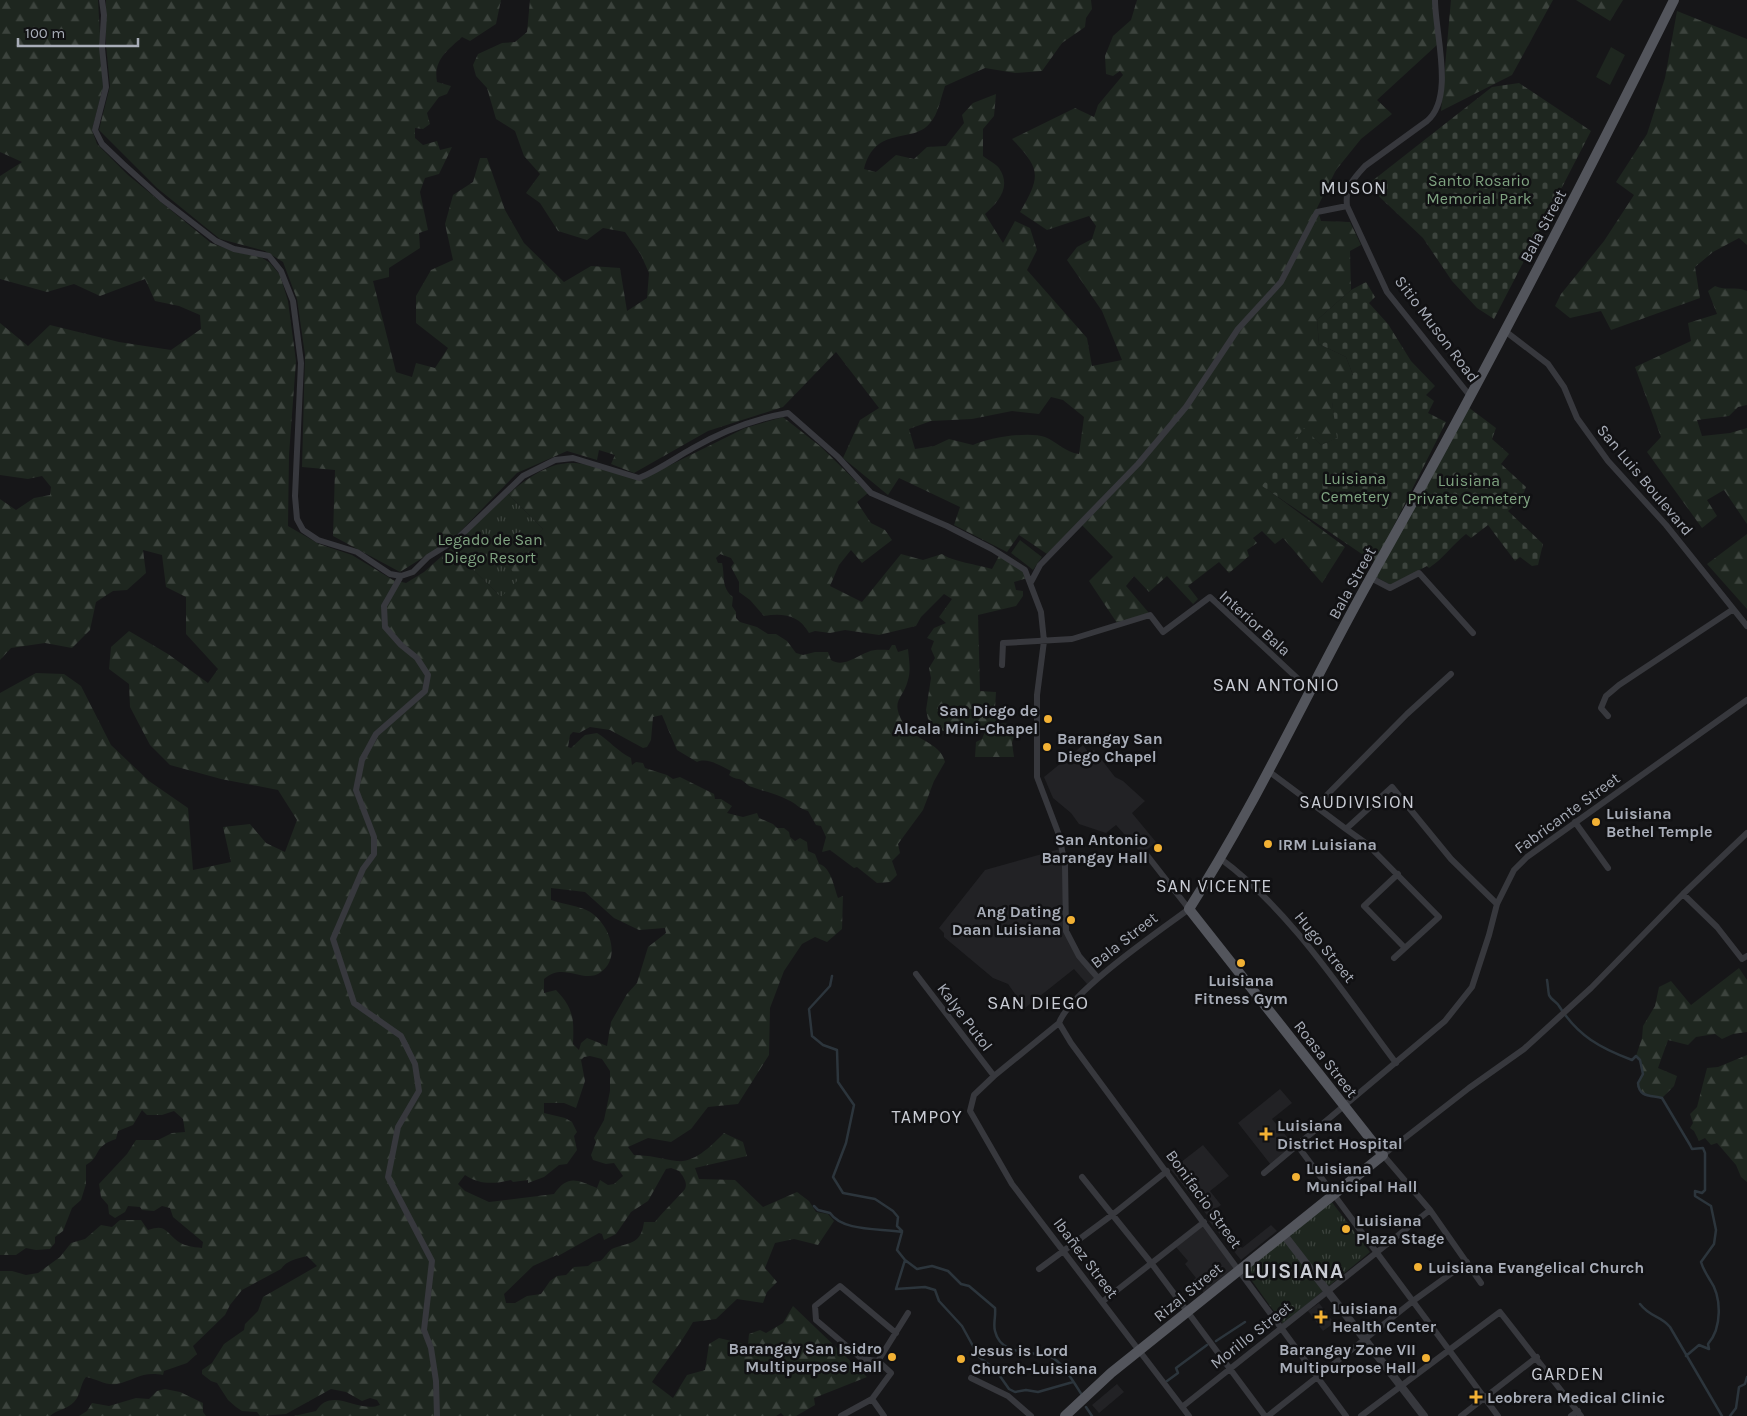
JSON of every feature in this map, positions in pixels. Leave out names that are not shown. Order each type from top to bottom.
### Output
[{"type":"main road","name":"Bala Street","points":[[1189,909],[1221,859],[1267,770],[1398,531],[1595,158],[1674,0]]},
{"type":"main road","name":"Roasa Street","points":[[1189,909],[1382,1155]]},
{"type":"main road","name":"Rizal Street","points":[[1065,1416],[1140,1350],[1382,1155]]},
{"type":"street","points":[[102,0],[104,15],[102,48],[106,88],[95,130],[102,144],[163,200],[216,241],[234,249],[269,256],[281,271],[293,301],[301,363],[295,496],[297,519],[303,530],[318,540],[357,552],[390,574],[401,576],[413,572],[428,557],[457,539],[523,476],[555,460],[572,458],[639,478],[661,468],[693,448],[749,421],[788,413],[838,458],[871,493],[947,526],[992,549],[1025,570],[1041,612],[1044,641],[1037,695],[1037,777],[1060,835],[1064,857],[1066,931],[1079,956],[1098,978]]},
{"type":"street","points":[[1031,582],[1040,565],[1138,464],[1186,407],[1238,329],[1281,282],[1317,212],[1347,206],[1346,193],[1356,175],[1365,166],[1435,115],[1438,106],[1441,65],[1435,0]]},
{"type":"street","name":"Sitio Muson Road","points":[[1347,206],[1388,292],[1470,396]]},
{"type":"street","name":"San Luis Boulevard","points":[[1505,330],[1548,364],[1564,387],[1577,418],[1608,461],[1666,525],[1732,610],[1747,626]]},
{"type":"street","points":[[1371,578],[1390,588],[1419,573],[1473,633]]},
{"type":"street","points":[[401,576],[384,606],[385,627],[401,645],[417,658],[428,675],[425,691],[376,734],[362,760],[356,790],[374,837],[374,854],[362,869],[332,939],[354,1004],[401,1036],[415,1064],[419,1091],[398,1127],[388,1177],[432,1261],[424,1330],[431,1348],[436,1381],[437,1416]]},
{"type":"street","name":"Interior Bala","points":[[1044,641],[1072,639],[1150,615],[1164,632],[1210,597],[1311,691]]},
{"type":"street","points":[[1608,716],[1601,708],[1606,696],[1618,684],[1732,610]]},
{"type":"street","points":[[1002,665],[1003,644],[1044,641]]},
{"type":"street","points":[[1316,806],[1407,714],[1451,674]]},
{"type":"street","name":"Fabricante Street","points":[[1264,1173],[1445,1021],[1472,987],[1497,904],[1514,870],[1545,843],[1747,700]]},
{"type":"street","points":[[1267,770],[1367,844],[1439,917],[1394,958]]},
{"type":"street","points":[[1346,829],[1392,787],[1451,859],[1497,904]]},
{"type":"street","points":[[1575,822],[1608,868]]},
{"type":"street","points":[[1382,1155],[1469,1088],[1524,1049],[1591,988],[1682,894],[1747,833]]},
{"type":"street","name":"Roasa Street","points":[[1146,854],[1189,909]]},
{"type":"street","name":"Hugo Street","points":[[1221,859],[1243,875],[1277,910],[1396,1062]]},
{"type":"street","points":[[1398,874],[1364,906],[1405,948]]},
{"type":"street","points":[[1682,894],[1716,927],[1742,959],[1747,956]]},
{"type":"street","name":"Bala Street","points":[[970,1111],[974,1095],[994,1076],[1059,1023],[1062,1014],[1098,978],[1189,909]]},
{"type":"street","name":"Kalye Putol","points":[[916,974],[994,1076]]},
{"type":"street","name":"Bonifacio Street","points":[[1059,1023],[1072,1044],[1346,1416]]},
{"type":"street","name":"Ibañez Street","points":[[970,1111],[1012,1184],[1189,1416]]},
{"type":"street","points":[[1297,1146],[1498,1416]]},
{"type":"street","name":"Roasa Street","points":[[1382,1155],[1430,1210],[1481,1283]]},
{"type":"street","points":[[1039,1269],[1112,1215],[1167,1171]]},
{"type":"street","points":[[1082,1177],[1152,1264],[1267,1416],[1366,1340],[1413,1301],[1467,1262]]},
{"type":"street","name":"Morillo Street","points":[[1182,1406],[1430,1210]]},
{"type":"street","points":[[1102,1302],[1204,1222]]},
{"type":"street","points":[[1284,1235],[1424,1416]]},
{"type":"street","points":[[841,1416],[872,1399],[891,1373],[878,1361],[862,1359],[816,1320],[815,1306],[840,1286],[896,1333]]},
{"type":"street","points":[[1362,1416],[1500,1312],[1537,1357],[1579,1414],[1571,1416]]},
{"type":"street","points":[[878,1361],[908,1313]]},
{"type":"street","points":[[1461,1416],[1537,1357]]},
{"type":"street","points":[[971,1378],[1008,1396],[1031,1416]]},
{"type":"street","points":[[872,1399],[884,1416]]},
{"type":"shaded area","points":[[1083,745],[1088,752],[1094,750],[1115,777],[1123,781],[1145,801],[1132,813],[1156,842],[1142,854],[1116,825],[1106,833],[1079,824],[1071,813],[1053,798],[1044,777]]},
{"type":"shaded area","points":[[1060,849],[1064,871],[1064,931],[1096,977],[1087,984],[1074,969],[1025,1008],[1008,984],[993,978],[944,937],[944,933],[939,928],[985,870]]},
{"type":"shaded area","name":"Luisiana District Hospital","points":[[1280,1089],[1292,1103],[1272,1119],[1294,1145],[1271,1165],[1238,1123]]},
{"type":"shaded area","points":[[1203,1145],[1229,1176],[1210,1191],[1221,1205],[1207,1215],[1171,1170]]},
{"type":"shaded area","points":[[1215,1215],[1242,1248],[1271,1225],[1277,1231],[1241,1260],[1209,1221]]},
{"type":"shaded area","points":[[1202,1226],[1236,1269],[1205,1294],[1193,1280],[1196,1278],[1185,1264],[1188,1261],[1176,1247]]},
{"type":"shaded area","name":"Luisiana Health Center","points":[[1319,1303],[1334,1323],[1323,1331],[1308,1311]]},
{"type":"shaded area","points":[[1117,1384],[1124,1392],[1099,1413],[1092,1405]]},
{"type":"green space","points":[[0,0],[98,0],[103,87],[92,130],[97,144],[128,175],[211,243],[236,252],[261,257],[270,263],[280,275],[288,301],[296,361],[289,455],[288,526],[319,544],[352,555],[393,580],[406,583],[424,572],[451,548],[501,597],[508,568],[543,529],[508,494],[527,479],[544,470],[571,463],[585,464],[640,480],[745,428],[783,417],[821,447],[868,493],[857,502],[871,523],[885,530],[892,540],[862,563],[851,550],[839,565],[830,586],[862,602],[901,554],[923,560],[942,554],[958,561],[992,569],[999,556],[1023,571],[1027,578],[1014,582],[1016,590],[1023,591],[1023,596],[1016,606],[978,615],[980,691],[996,692],[995,709],[1001,710],[1000,723],[1017,725],[1012,743],[1014,757],[975,757],[976,742],[982,739],[986,729],[978,725],[949,732],[940,730],[928,719],[926,710],[931,678],[929,668],[935,658],[931,649],[934,641],[927,638],[934,628],[946,623],[939,617],[952,599],[944,594],[921,617],[916,626],[879,635],[845,630],[830,633],[815,631],[809,633],[800,622],[790,617],[784,615],[764,616],[750,600],[739,592],[739,582],[731,567],[734,563],[731,558],[720,554],[716,558],[718,563],[722,563],[725,585],[733,597],[732,606],[736,612],[736,618],[740,622],[757,627],[768,634],[776,634],[787,641],[796,653],[803,655],[815,652],[828,652],[831,660],[841,663],[870,651],[889,650],[892,645],[895,645],[898,652],[908,649],[908,680],[899,700],[899,715],[907,729],[938,749],[945,762],[934,781],[923,810],[898,844],[900,853],[892,861],[897,875],[890,882],[877,883],[857,867],[854,868],[830,850],[822,852],[826,837],[821,826],[816,825],[808,811],[775,794],[750,786],[729,775],[731,771],[710,761],[697,762],[677,750],[662,715],[653,717],[651,740],[647,747],[643,748],[610,730],[590,727],[579,733],[573,732],[570,735],[568,747],[571,748],[585,735],[597,733],[631,758],[632,765],[636,762],[643,763],[645,768],[667,775],[673,779],[680,777],[714,794],[715,799],[721,799],[732,806],[727,813],[743,817],[757,813],[759,818],[773,824],[777,828],[784,828],[795,841],[800,838],[807,842],[808,851],[815,854],[819,864],[829,873],[838,898],[843,896],[842,929],[827,942],[815,937],[802,944],[784,971],[770,1008],[769,1055],[738,1104],[708,1107],[691,1129],[671,1142],[648,1138],[628,1147],[634,1155],[684,1161],[703,1152],[724,1133],[743,1142],[747,1156],[695,1168],[699,1179],[735,1180],[763,1207],[797,1192],[809,1201],[816,1212],[828,1214],[834,1221],[818,1245],[794,1239],[775,1243],[765,1268],[777,1282],[767,1292],[763,1303],[737,1299],[716,1319],[693,1322],[652,1382],[673,1398],[687,1375],[705,1370],[709,1344],[719,1338],[748,1345],[749,1334],[760,1330],[766,1333],[783,1323],[793,1306],[867,1377],[814,1398],[815,1405],[796,1416],[784,1416],[781,1413],[776,1416],[294,1416],[316,1411],[322,1404],[330,1400],[372,1407],[380,1405],[377,1400],[370,1398],[362,1401],[346,1392],[331,1389],[286,1414],[260,1416],[257,1412],[242,1411],[228,1400],[217,1383],[202,1374],[202,1370],[212,1363],[224,1344],[244,1330],[245,1324],[258,1311],[263,1297],[317,1266],[307,1256],[289,1262],[281,1269],[242,1290],[225,1315],[193,1346],[197,1354],[187,1363],[164,1371],[163,1375],[149,1374],[117,1384],[105,1383],[86,1377],[74,1402],[50,1416],[0,1416],[0,1271],[12,1271],[26,1275],[38,1273],[60,1257],[71,1243],[85,1239],[101,1225],[112,1227],[120,1220],[141,1220],[148,1230],[161,1228],[166,1230],[178,1241],[188,1246],[202,1248],[203,1242],[173,1217],[170,1208],[162,1206],[154,1211],[128,1206],[125,1212],[115,1218],[109,1214],[108,1205],[101,1197],[99,1184],[127,1154],[136,1140],[158,1140],[172,1133],[185,1132],[183,1119],[174,1111],[162,1115],[147,1115],[142,1110],[133,1125],[118,1131],[116,1139],[103,1145],[91,1162],[86,1165],[86,1184],[81,1200],[72,1208],[63,1231],[55,1237],[55,1243],[50,1249],[36,1250],[26,1248],[16,1255],[0,1255],[0,693],[36,673],[64,674],[81,686],[111,745],[149,781],[188,808],[193,870],[231,862],[223,827],[250,824],[266,843],[285,852],[297,820],[278,790],[221,779],[170,765],[150,745],[130,707],[129,684],[109,669],[111,647],[129,631],[168,654],[208,683],[218,669],[186,634],[186,597],[166,587],[162,555],[143,550],[146,573],[127,590],[113,591],[96,602],[90,630],[72,648],[45,643],[11,648],[0,660],[0,499],[16,510],[34,498],[50,495],[51,487],[42,476],[28,479],[0,475],[0,323],[28,346],[50,325],[119,342],[171,350],[201,329],[200,315],[179,306],[155,301],[145,279],[100,296],[74,284],[47,292],[0,279],[0,176],[22,162],[0,152]],"holes":[[[551,888],[585,892],[614,918],[639,930],[665,928],[666,933],[648,947],[637,983],[627,994],[611,1022],[607,1046],[587,1038],[581,1043],[579,1050],[573,1044],[573,1021],[570,1009],[556,990],[544,993],[544,979],[551,974],[566,972],[588,976],[601,972],[608,965],[612,947],[605,928],[592,913],[576,906],[551,900]],[[590,1056],[602,1059],[610,1071],[610,1091],[604,1120],[594,1138],[596,1142],[591,1155],[593,1160],[606,1164],[614,1163],[623,1176],[614,1184],[608,1185],[600,1180],[597,1188],[573,1180],[568,1181],[554,1194],[489,1202],[465,1191],[458,1184],[465,1175],[476,1181],[487,1183],[511,1180],[513,1182],[528,1180],[528,1183],[544,1177],[559,1165],[567,1164],[577,1150],[574,1136],[577,1132],[572,1122],[565,1118],[544,1113],[544,1103],[564,1103],[576,1108],[585,1081],[581,1060],[584,1057]],[[671,1168],[679,1171],[686,1187],[655,1222],[644,1222],[643,1229],[638,1238],[612,1249],[600,1261],[593,1262],[588,1266],[574,1267],[566,1275],[557,1276],[550,1281],[541,1294],[527,1296],[515,1303],[506,1303],[504,1294],[533,1266],[558,1256],[599,1233],[602,1234],[604,1240],[616,1234],[631,1212],[648,1201],[666,1169]]]},
{"type":"green space","points":[[106,0],[501,0],[496,24],[470,41],[462,37],[447,51],[439,62],[436,74],[437,82],[451,86],[447,94],[439,97],[427,113],[430,124],[423,129],[415,128],[415,138],[423,145],[437,141],[440,150],[452,147],[439,174],[425,178],[420,192],[428,230],[419,233],[420,248],[389,268],[389,277],[373,281],[396,372],[412,377],[416,363],[435,368],[448,348],[416,323],[416,296],[431,270],[453,260],[445,224],[453,195],[473,182],[480,158],[487,158],[505,210],[524,243],[564,282],[591,266],[620,268],[627,311],[647,298],[649,273],[641,255],[625,232],[603,228],[587,240],[558,231],[540,203],[526,193],[540,174],[524,156],[515,131],[496,119],[487,88],[476,76],[473,65],[478,54],[502,43],[515,42],[527,32],[530,0],[1091,0],[1092,9],[1086,18],[1085,27],[1062,43],[1042,71],[1015,73],[985,68],[945,86],[933,120],[914,133],[885,140],[870,155],[864,169],[876,172],[896,155],[914,159],[927,147],[946,146],[964,123],[962,115],[973,103],[996,94],[994,116],[983,129],[983,156],[999,168],[1003,175],[1004,188],[999,199],[985,214],[1003,243],[1015,221],[1030,228],[1037,250],[1027,270],[1087,338],[1092,366],[1122,360],[1102,311],[1067,260],[1077,247],[1092,239],[1096,226],[1089,216],[1047,230],[1020,212],[1032,190],[1035,173],[1033,166],[1022,149],[1012,139],[1075,108],[1094,117],[1098,105],[1123,75],[1120,71],[1113,76],[1106,74],[1105,56],[1113,36],[1131,20],[1137,0],[1436,0],[1438,44],[1377,100],[1392,114],[1361,139],[1336,170],[1317,208],[1321,221],[1350,222],[1361,245],[1350,251],[1351,290],[1317,320],[1319,344],[1346,357],[1353,375],[1332,402],[1338,438],[1321,445],[1304,429],[1263,486],[1345,547],[1322,583],[1283,538],[1275,544],[1262,531],[1253,538],[1257,543],[1247,550],[1249,556],[1229,573],[1219,562],[1188,586],[1198,599],[1193,604],[1167,576],[1149,592],[1134,576],[1126,586],[1149,613],[1117,623],[1089,581],[1113,557],[1079,522],[1047,554],[1019,535],[1007,552],[954,525],[960,507],[899,478],[888,495],[843,458],[860,420],[879,408],[836,352],[783,407],[708,431],[634,473],[611,464],[615,455],[599,450],[597,460],[567,451],[517,473],[454,538],[400,572],[333,536],[335,470],[302,467],[305,355],[297,299],[283,262],[265,251],[220,239],[157,188],[99,130],[110,86],[106,45]],"holes":[[[1051,397],[1063,400],[1084,417],[1079,454],[1038,435],[998,438],[973,445],[949,439],[934,446],[915,449],[909,429],[931,421],[972,419],[1012,411],[1039,414]]]},
{"type":"green space","points":[[1451,0],[1553,0],[1512,75],[1441,111]]},
{"type":"green space","points":[[1576,0],[1623,0],[1610,21]]},
{"type":"green space","points":[[1677,11],[1747,39],[1747,245],[1739,238],[1713,252],[1695,267],[1700,298],[1611,330],[1601,311],[1570,318],[1555,306],[1561,294],[1604,241],[1634,195],[1616,182],[1647,134],[1665,78]]},
{"type":"green space","points":[[1611,47],[1625,55],[1610,85],[1596,77]]},
{"type":"green space","name":"Santo Rosario Memorial Park","points":[[1519,83],[1591,131],[1494,319],[1477,308],[1452,281],[1423,238],[1367,185],[1492,87]]},
{"type":"green space","name":"Luisiana Cemetery","points":[[1366,282],[1375,297],[1369,303],[1388,324],[1411,361],[1435,386],[1426,395],[1434,401],[1428,413],[1446,422],[1375,563],[1262,486],[1304,428],[1321,445],[1337,438],[1332,402],[1333,381],[1353,375],[1346,357],[1319,344],[1317,320],[1351,290]]},
{"type":"green space","points":[[1715,286],[1747,291],[1747,405],[1738,407],[1729,416],[1697,420],[1702,436],[1730,433],[1747,428],[1747,524],[1724,490],[1707,500],[1717,516],[1702,528],[1647,452],[1661,437],[1635,367],[1691,341],[1688,323],[1717,314],[1708,291]]},
{"type":"green space","name":"Luisiana Private Cemetery","points":[[1468,407],[1496,428],[1492,439],[1509,454],[1501,464],[1526,487],[1523,495],[1528,501],[1523,508],[1516,504],[1508,511],[1543,544],[1538,565],[1532,566],[1520,557],[1515,561],[1488,525],[1471,538],[1466,534],[1429,568],[1427,566],[1391,585],[1376,577]]},
{"type":"green space","name":"Legado de San Diego Resort","points":[[508,494],[543,529],[509,567],[519,579],[501,597],[451,548]]},
{"type":"green space","points":[[1747,534],[1747,609],[1707,564]]},
{"type":"green space","points":[[1020,540],[1042,557],[1033,570],[1011,553]]},
{"type":"green space","points":[[1739,968],[1747,980],[1747,1032],[1733,1034],[1722,1039],[1715,1034],[1696,1037],[1688,1045],[1668,1040],[1658,1068],[1677,1076],[1674,1086],[1662,1098],[1643,1094],[1637,1086],[1642,1067],[1636,1056],[1642,1038],[1643,1026],[1655,1006],[1659,987],[1671,981],[1691,1005]]},
{"type":"green space","points":[[1747,1055],[1747,1182],[1741,1177],[1736,1165],[1717,1143],[1711,1145],[1705,1138],[1699,1141],[1694,1131],[1690,1128],[1693,1123],[1690,1114],[1697,1107],[1707,1068],[1718,1067]]},
{"type":"green space","points":[[1331,1201],[1370,1252],[1283,1324],[1245,1271]]},
{"type":"green space","points":[[165,1389],[180,1392],[203,1403],[203,1412],[206,1416],[79,1416],[87,1411],[92,1403],[109,1406],[136,1398],[149,1399],[157,1391]]},
{"type":"waterway","points":[[832,976],[830,986],[809,1009],[812,1036],[823,1045],[837,1050],[838,1082],[854,1105],[846,1143],[833,1177],[843,1193],[875,1199],[893,1211],[898,1217],[897,1226],[902,1231]]},
{"type":"waterway","points":[[1547,980],[1550,997],[1582,1033],[1610,1051],[1632,1060],[1636,1056],[1640,1060],[1643,1074],[1638,1083],[1643,1094],[1662,1098],[1692,1149],[1703,1148],[1705,1153],[1705,1190],[1702,1193],[1695,1191],[1695,1196],[1711,1206],[1716,1230],[1714,1244],[1701,1262],[1717,1295],[1719,1312],[1716,1330],[1708,1344],[1709,1349],[1699,1345],[1686,1356]]},
{"type":"waterway","points":[[814,1206],[818,1210],[830,1213],[836,1219],[853,1226],[902,1232],[897,1250],[905,1260],[896,1289],[925,1287],[935,1290],[939,1301],[962,1326],[979,1357],[995,1369],[1009,1389],[1015,1392],[1026,1390],[1038,1392],[1073,1382]]},
{"type":"waterway","points":[[905,1260],[917,1269],[932,1266],[948,1271],[961,1284],[969,1286],[995,1308],[995,1331],[998,1339],[1004,1345],[1010,1349],[1055,1359],[1060,1363],[1082,1395]]},
{"type":"waterway","points":[[1640,1304],[1644,1309],[1663,1320],[1670,1327],[1722,1416]]},
{"type":"waterway","points":[[1216,1341],[1245,1322]]},
{"type":"waterway","points":[[1167,1381],[1178,1373],[1176,1368],[1207,1345]]},
{"type":"waterway","points":[[1730,1416],[1736,1408],[1739,1387],[1745,1384],[1747,1377]]},
{"type":"waterway","points":[[1086,1407],[1092,1416]]},
{"type":"place","name":"San Diego de Alcala Mini-Chapel","points":[[1048,719]]},
{"type":"place","name":"Barangay San Diego Chapel","points":[[1047,747]]},
{"type":"place","name":"Luisiana Bethel Temple","points":[[1596,822]]},
{"type":"place","name":"IRM Luisiana","points":[[1268,844]]},
{"type":"place","name":"San Antonio Barangay Hall","points":[[1158,848]]},
{"type":"place","name":"Ang Dating Daan Luisiana","points":[[1071,920]]},
{"type":"place","name":"Luisiana Fitness Gym","points":[[1241,963]]},
{"type":"place","name":"Luisiana District Hospital","points":[[1266,1134]]},
{"type":"place","name":"Luisiana Municipal Hall","points":[[1296,1177]]},
{"type":"place","name":"Luisiana Plaza Stage","points":[[1346,1229]]},
{"type":"place","name":"Luisiana Evangelical Church","points":[[1418,1267]]},
{"type":"place","name":"Luisiana Health Center","points":[[1321,1317]]},
{"type":"place","name":"Barangay San Isidro Multipurpose Hall","points":[[892,1357]]},
{"type":"place","name":"Barangay Zone VII Multipurpose Hall","points":[[1426,1358]]},
{"type":"place","name":"Jesus is Lord Church-Luisiana","points":[[961,1359]]},
{"type":"place","name":"Leobrera Medical Clinic","points":[[1476,1397]]},
{"type":"district","name":"MUSON","points":[[1354,188]]},
{"type":"district","name":"SAN ANTONIO","points":[[1276,685]]},
{"type":"district","name":"SAUDIVISION","points":[[1357,802]]},
{"type":"district","name":"SAN VICENTE","points":[[1214,886]]},
{"type":"district","name":"SAN DIEGO","points":[[1038,1003]]},
{"type":"district","name":"TAMPOY","points":[[927,1117]]},
{"type":"district","name":"LUISIANA","points":[[1294,1271]]},
{"type":"district","name":"GARDEN","points":[[1568,1374]]}]
